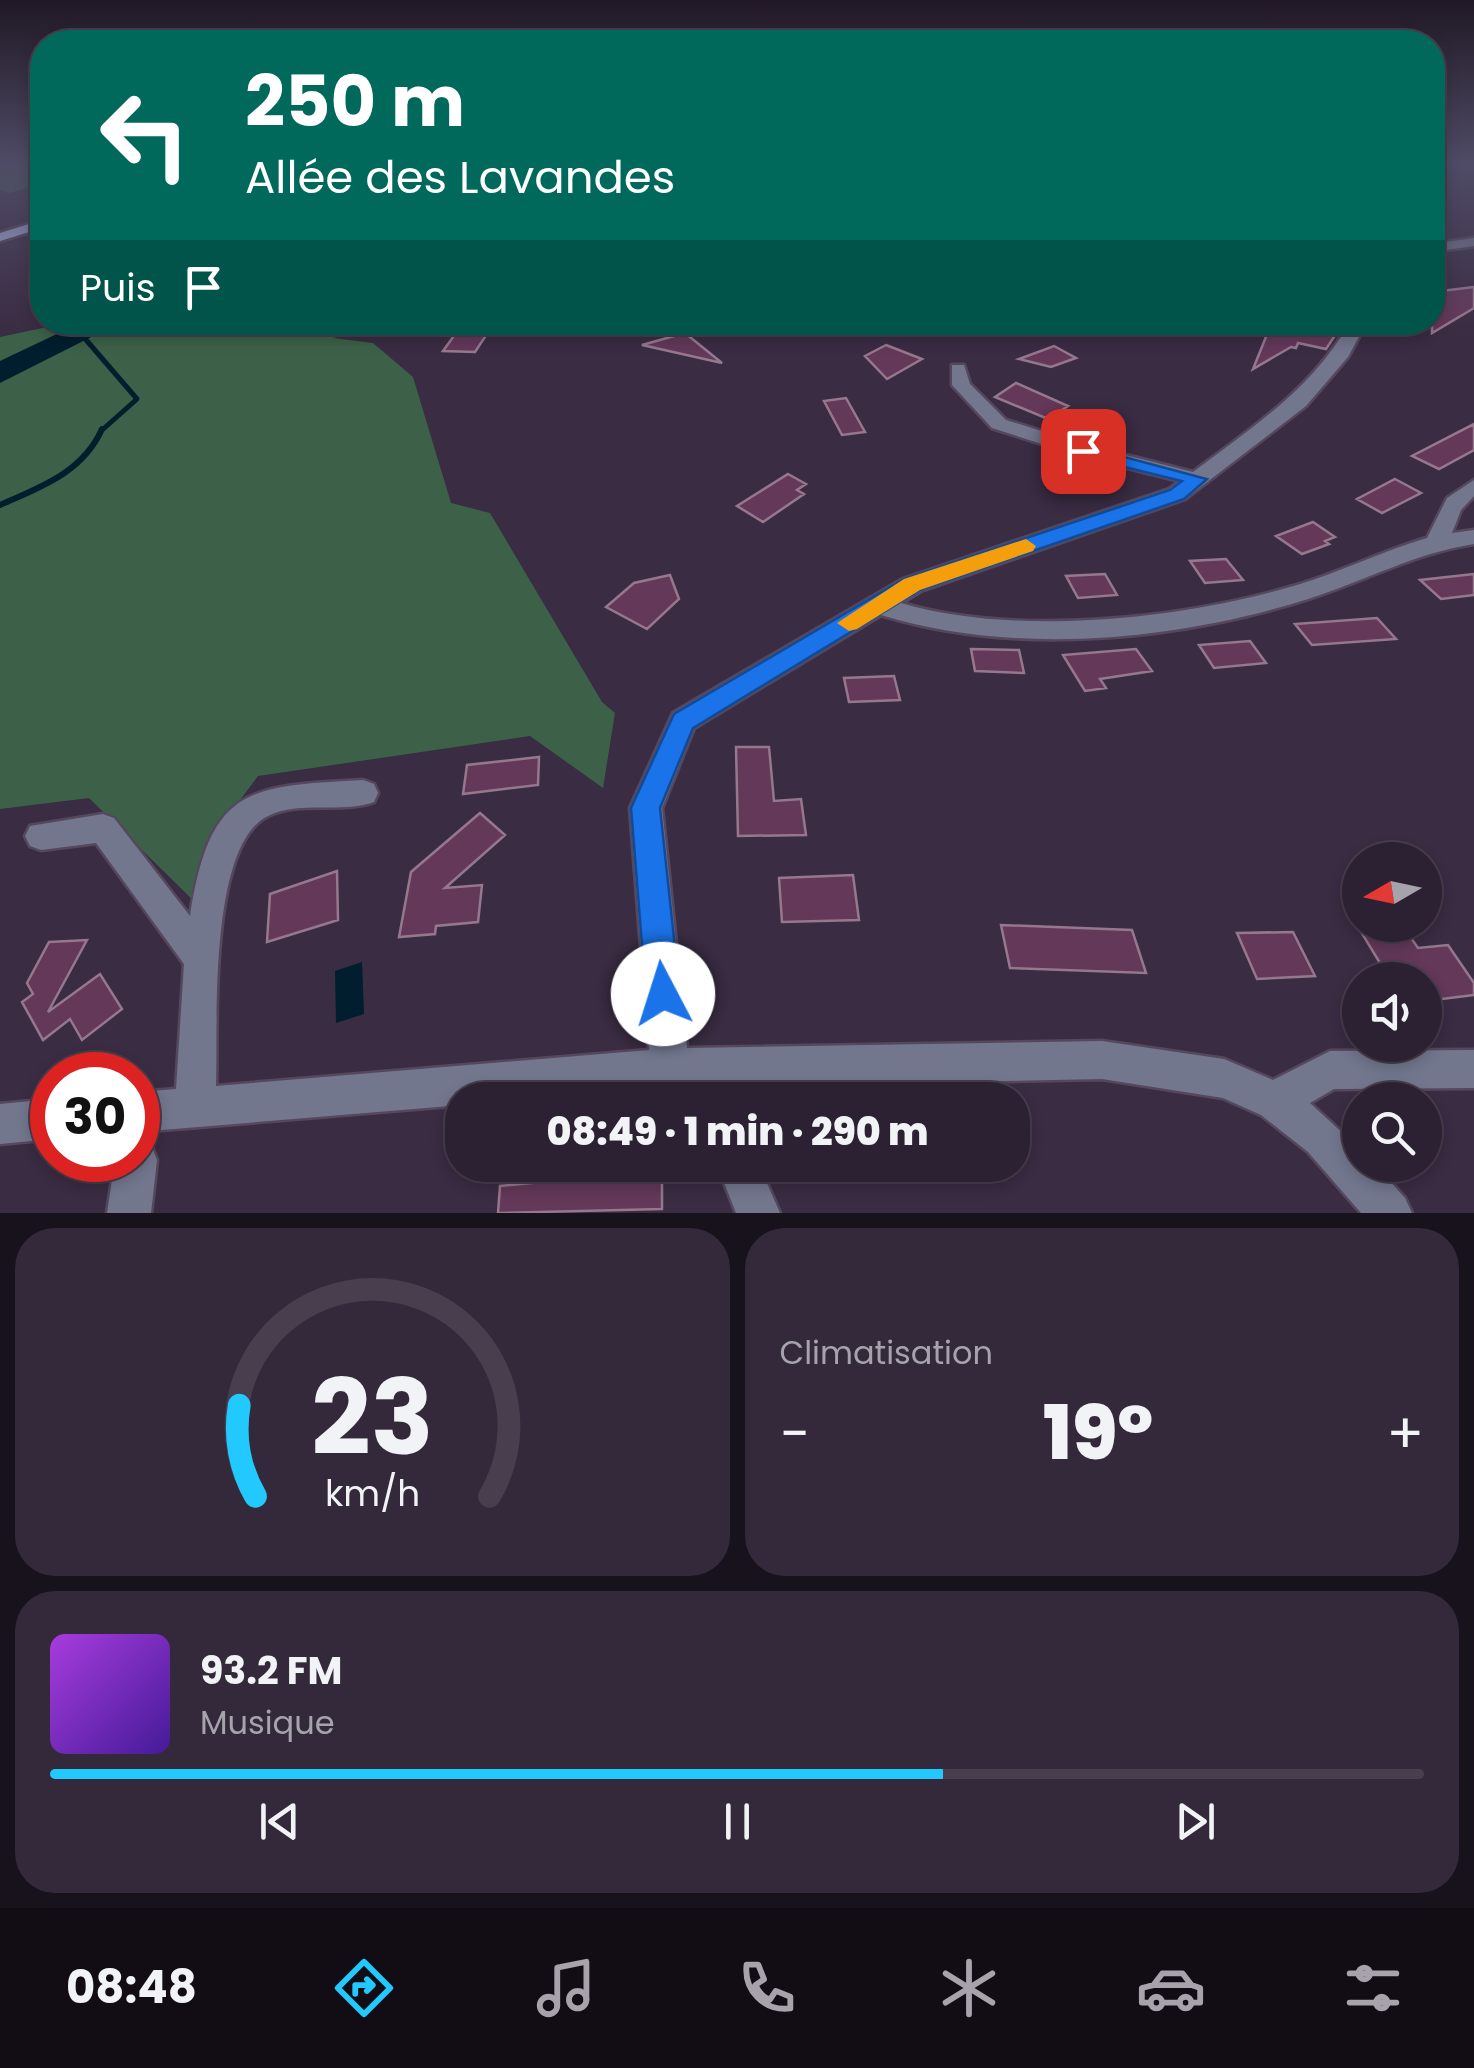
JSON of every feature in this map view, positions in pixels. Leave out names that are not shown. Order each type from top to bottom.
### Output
[{"type":"main road","points":[[0,237],[30,228]]},
{"type":"street","points":[[1445,241],[1456,244]]},
{"type":"street","points":[[1445,246],[1474,242]]},
{"type":"street","points":[[670,1068],[646,808],[683,721],[912,585],[1177,494],[1299,402],[1342,353],[1352,335]]},
{"type":"street","points":[[958,370],[961,386],[999,424],[1083,451],[1198,479]]},
{"type":"street","points":[[1438,540],[1457,496],[1474,486]]},
{"type":"street","points":[[878,605],[913,620],[1058,628],[1122,625],[1236,608],[1300,593],[1438,540],[1474,537]]},
{"type":"street","points":[[195,1108],[202,959],[222,844],[253,808],[273,799],[363,793]]},
{"type":"street","points":[[41,836],[103,828],[202,959]]},
{"type":"street","points":[[744,1082],[1102,1060],[1224,1079],[1275,1101],[1322,1138],[1390,1213]]},
{"type":"street","points":[[160,1118],[195,1108],[670,1068],[724,1082]]},
{"type":"street","points":[[1275,1101],[1330,1070],[1474,1069]]},
{"type":"street","points":[[0,1124],[30,1121]]},
{"type":"street","points":[[128,1213],[133,1182]]},
{"type":"street","points":[[745,1182],[758,1213]]},
{"type":"green space","points":[[30,331],[30,335],[344,335],[333,338],[373,343],[413,377],[451,503],[490,513],[602,702],[615,713],[603,788],[530,736],[258,776],[219,828],[201,908],[89,798],[0,809],[0,337]]},
{"type":"water","points":[[362,962],[364,1014],[336,1023],[335,971]]},
{"type":"building","points":[[1474,287],[1474,308],[1445,325],[1445,290]]},
{"type":"building","points":[[455,335],[486,335],[475,352],[443,351]]},
{"type":"building","points":[[687,335],[722,363],[642,345]]},
{"type":"building","points":[[1267,335],[1335,335],[1326,349],[1298,343],[1296,348],[1291,347],[1253,369]]},
{"type":"building","points":[[886,345],[922,359],[887,379],[865,356]]},
{"type":"building","points":[[1054,346],[1076,358],[1051,367],[1019,359]]},
{"type":"building","points":[[1016,383],[1068,406],[1048,419],[995,397]]},
{"type":"building","points":[[846,398],[865,432],[842,435],[824,401]]},
{"type":"building","points":[[1474,424],[1474,450],[1439,469],[1412,456]]},
{"type":"building","points":[[788,474],[806,484],[797,490],[804,494],[763,522],[737,506]]},
{"type":"building","points":[[1395,479],[1421,493],[1382,513],[1357,499]]},
{"type":"building","points":[[1313,522],[1335,537],[1325,541],[1329,544],[1302,554],[1276,536]]},
{"type":"building","points":[[1226,559],[1243,580],[1205,583],[1190,561]]},
{"type":"building","points":[[1105,574],[1117,595],[1078,598],[1066,576]]},
{"type":"building","points":[[1474,574],[1474,595],[1441,599],[1420,580]]},
{"type":"building","points":[[670,575],[679,599],[647,629],[606,607],[634,583]]},
{"type":"building","points":[[1377,618],[1396,639],[1312,645],[1295,624]]},
{"type":"building","points":[[1250,641],[1266,663],[1214,668],[1199,645]]},
{"type":"building","points":[[971,649],[1019,650],[1024,673],[975,671]]},
{"type":"building","points":[[1136,649],[1152,671],[1100,679],[1106,688],[1085,691],[1063,655]]},
{"type":"building","points":[[894,676],[900,700],[849,702],[844,678]]},
{"type":"building","points":[[736,747],[769,747],[774,801],[801,799],[806,835],[738,836]]},
{"type":"building","points":[[539,757],[538,785],[463,794],[467,765]]},
{"type":"building","points":[[480,813],[505,835],[445,888],[482,885],[478,922],[436,926],[435,934],[399,937],[411,872]]},
{"type":"building","points":[[337,871],[338,920],[267,942],[270,894]]},
{"type":"building","points":[[853,875],[859,920],[782,922],[779,878]]},
{"type":"building","points":[[1001,925],[1132,930],[1146,973],[1010,968]]},
{"type":"building","points":[[1293,932],[1315,976],[1257,979],[1237,933]]},
{"type":"building","points":[[87,940],[48,1012],[100,974],[122,1009],[82,1040],[70,1019],[43,1040],[22,1002],[33,994],[27,983],[49,942]]},
{"type":"building","points":[[1367,942],[1414,942],[1418,948],[1448,945],[1474,983],[1474,995],[1442,999],[1442,962],[1379,962]]},
{"type":"building","points":[[662,1182],[662,1209],[498,1213],[500,1186]]},
{"type":"waterway","points":[[0,373],[80,335]]},
{"type":"waterway","points":[[82,335],[137,399],[101,431]]},
{"type":"waterway","points":[[0,505],[72,467],[94,444],[102,429]]},
{"type":"slow traffic","points":[[849,623],[912,585],[1026,546]]},
{"type":"route","points":[[663,994],[646,808],[683,721],[912,585],[1177,494],[1198,479],[1083,451]]}]
